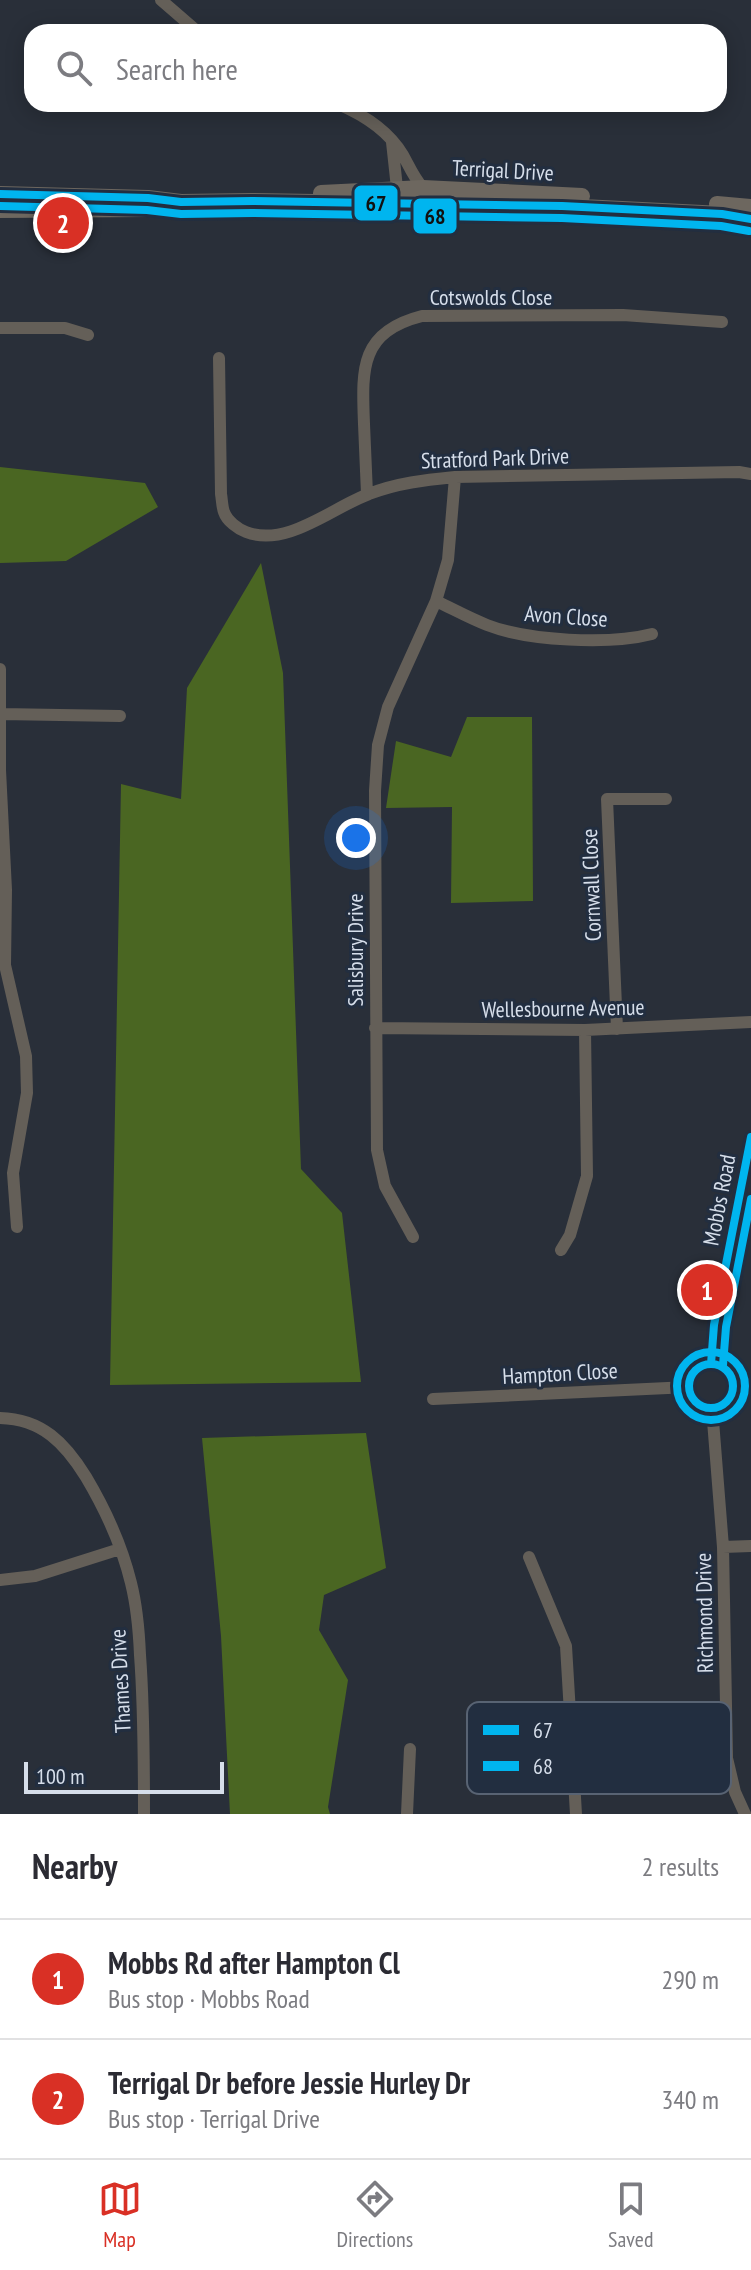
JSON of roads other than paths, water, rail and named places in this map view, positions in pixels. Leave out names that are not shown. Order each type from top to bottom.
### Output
[{"type":"main road","points":[[397,188],[421,196]]},
{"type":"main road","name":"Terrigal Drive","points":[[253,201],[397,188]]},
{"type":"main road","name":"Terrigal Drive","points":[[0,194],[148,198],[181,202],[421,196],[497,190],[751,207]]},
{"type":"main road","name":"Terrigal Drive","points":[[421,196],[722,214],[751,219]]},
{"type":"main road","name":"Terrigal Drive","points":[[0,210],[148,209],[181,202]]},
{"type":"street","points":[[161,0],[189,24]]},
{"type":"street","points":[[353,112],[384,131],[402,153],[421,196]]},
{"type":"street","points":[[392,142],[397,188]]},
{"type":"street","name":"Cotswolds Close","points":[[367,494],[362,377],[367,358],[383,334],[400,321],[422,316],[623,315],[722,322]]},
{"type":"street","points":[[0,328],[65,328],[88,335]]},
{"type":"street","name":"Stratford Park Drive","points":[[219,358],[224,514],[237,529],[254,535],[281,533],[307,525],[367,494],[410,481],[455,477],[751,474]]},
{"type":"street","name":"Salisbury Drive","points":[[413,1237],[385,1186],[377,1150],[375,791],[378,745],[388,707],[436,601],[448,560],[455,477]]},
{"type":"street","name":"Avon Close","points":[[436,601],[486,625],[537,637],[634,639],[652,634]]},
{"type":"street","points":[[0,669],[5,965],[26,1056],[27,1093],[13,1173],[17,1227]]},
{"type":"street","points":[[1,714],[120,716]]},
{"type":"street","name":"Cornwall Close","points":[[617,1029],[607,799],[666,799]]},
{"type":"street","name":"Wellesbourne Avenue","points":[[375,1028],[585,1030],[751,1022]]},
{"type":"street","points":[[561,1250],[570,1235],[587,1176],[585,1030]]},
{"type":"street","name":"Mobbs Road","points":[[711,1364],[714,1325],[751,1137]]},
{"type":"street","points":[[711,1364],[724,1368],[733,1385],[733,1392],[725,1404],[712,1408],[699,1404],[689,1387],[693,1373],[711,1364]]},
{"type":"street","points":[[733,1385],[751,1384]]},
{"type":"street","name":"Hampton Close","points":[[433,1399],[689,1387]]},
{"type":"street","name":"Richmond Drive","points":[[712,1408],[723,1547],[726,1702]]},
{"type":"street","name":"Thames Drive","points":[[0,1418],[26,1420],[63,1446],[99,1498],[120,1549],[131,1582],[138,1622],[144,1814]]},
{"type":"street","points":[[723,1547],[751,1546]]},
{"type":"street","points":[[0,1580],[35,1576],[120,1549]]},
{"type":"street","points":[[529,1557],[566,1646],[569,1702]]},
{"type":"street","points":[[407,1814],[410,1749]]},
{"type":"street","name":"Richmond Drive","points":[[731,1775],[745,1814]]},
{"type":"street","points":[[575,1794],[576,1814]]},
{"type":"place","name":"Terrigal Dr before Jessie Hurley Dr","points":[[63,223]]},
{"type":"place","name":"Mobbs Rd after Hampton Cl","points":[[707,1290]]}]
